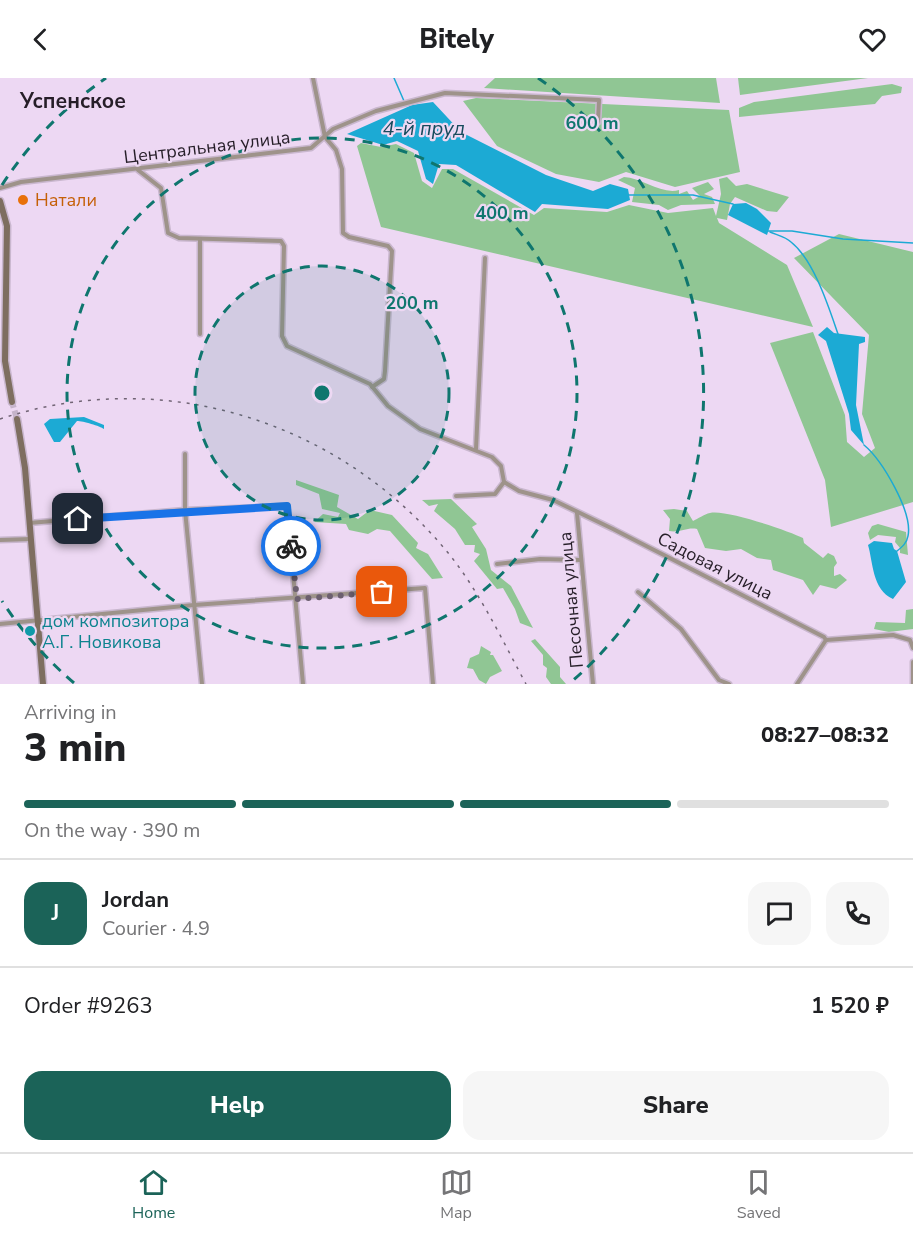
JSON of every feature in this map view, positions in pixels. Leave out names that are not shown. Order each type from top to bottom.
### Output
[{"type":"main road","points":[[0,201],[8,226],[5,361],[12,402]]},
{"type":"main road","points":[[17,419],[21,434],[43,684]]},
{"type":"street","points":[[313,78],[325,137],[336,150],[342,169],[343,233],[349,237],[388,246],[392,251],[384,379],[372,387]]},
{"type":"street","name":"Центральная улица","points":[[0,188],[21,182],[311,148],[333,129],[376,111],[445,93],[599,100],[598,122]]},
{"type":"street","points":[[137,170],[161,188],[168,233],[179,238],[281,241],[284,246],[282,336],[284,342],[357,376],[372,387],[388,406],[420,429],[476,449],[492,457],[501,466],[504,482],[495,494],[456,496]]},
{"type":"street","points":[[200,239],[200,334]]},
{"type":"street","points":[[476,449],[484,258]]},
{"type":"street","points":[[185,454],[185,510],[202,684]]},
{"type":"street","name":"Садовая улица","points":[[504,482],[519,491],[553,500],[825,640]]},
{"type":"street","points":[[29,523],[185,510],[287,506],[303,684]]},
{"type":"street","name":"Песочная улица","points":[[577,513],[592,684]]},
{"type":"street","points":[[0,540],[31,538]]},
{"type":"street","points":[[497,564],[540,559],[581,560]]},
{"type":"street","points":[[0,624],[194,605],[425,588],[433,684]]},
{"type":"street","points":[[638,592],[681,628],[719,680],[729,684]]},
{"type":"street","points":[[797,684],[825,640],[893,635],[910,640],[913,648]]},
{"type":"street","points":[[913,662],[913,684]]},
{"type":"green space","points":[[495,78],[716,78],[720,103],[484,88]]},
{"type":"green space","points":[[738,78],[868,78],[740,95]]},
{"type":"green space","points":[[892,84],[902,87],[901,93],[882,96],[875,104],[739,117],[739,108],[754,102]]},
{"type":"green space","points":[[476,98],[729,110],[740,172],[675,187],[626,172],[599,182],[556,174],[497,146],[463,101]]},
{"type":"green space","points":[[361,143],[381,147],[396,144],[414,153],[422,181],[432,188],[442,169],[453,169],[534,215],[544,208],[607,212],[629,205],[668,213],[713,208],[716,216],[721,194],[719,179],[727,177],[736,186],[747,184],[789,197],[777,212],[767,211],[735,197],[730,204],[727,220],[717,218],[719,223],[787,265],[813,327],[381,227],[357,146]]},
{"type":"green space","points":[[624,177],[666,190],[679,190],[679,194],[687,191],[693,200],[700,196],[692,188],[708,182],[714,189],[704,194],[712,197],[715,204],[681,205],[668,210],[659,205],[632,202],[635,188],[618,180]]},
{"type":"green space","points":[[839,234],[913,252],[913,502],[831,527],[825,480],[770,343],[813,332],[845,415],[847,442],[864,457],[875,448],[862,414],[869,335],[794,258]]},
{"type":"green space","points":[[296,480],[339,495],[337,507],[358,519],[370,510],[392,515],[418,543],[416,548],[428,554],[443,578],[432,579],[390,531],[377,529],[368,534],[349,530],[346,524],[314,522],[323,514],[338,517],[340,513],[322,509],[319,494],[296,485]]},
{"type":"green space","points":[[451,499],[477,524],[472,527],[486,549],[491,570],[511,586],[533,628],[520,623],[503,588],[497,589],[474,561],[480,554],[474,552],[475,545],[465,545],[455,529],[434,511],[438,504],[429,506],[422,500]]},
{"type":"green space","points":[[663,510],[687,511],[693,521],[708,514],[729,514],[796,535],[803,538],[804,543],[823,558],[828,553],[834,556],[837,563],[834,567],[834,576],[840,574],[847,580],[836,589],[820,585],[813,595],[803,580],[773,570],[771,560],[757,558],[741,549],[726,551],[705,548],[697,529],[669,531],[670,519]]},
{"type":"green space","points":[[878,524],[906,532],[908,555],[900,553],[900,548],[895,542],[896,537],[878,535],[870,540],[868,533],[872,526]]},
{"type":"green space","points":[[913,609],[913,629],[889,632],[874,629],[876,622],[905,623],[906,610]]},
{"type":"green space","points":[[535,639],[560,667],[560,677],[566,684],[551,684],[546,677],[547,668],[543,665],[543,655],[531,641]]},
{"type":"green space","points":[[481,646],[491,652],[490,655],[493,655],[502,671],[490,677],[486,684],[479,680],[473,669],[467,668],[470,658],[479,654]]},
{"type":"water","name":"4-й пруд","points":[[433,102],[461,132],[546,175],[593,191],[610,184],[628,189],[630,200],[608,209],[542,204],[535,212],[456,165],[439,164],[433,184],[426,179],[418,151],[397,141],[383,145],[347,134],[412,105]]},
{"type":"water","points":[[746,203],[757,209],[771,223],[767,235],[728,215],[733,204]]},
{"type":"water","points":[[827,327],[834,333],[865,337],[865,342],[859,344],[856,405],[864,445],[851,430],[849,414],[826,341],[818,335]]},
{"type":"water","points":[[84,417],[104,425],[104,429],[77,421],[60,442],[54,442],[44,424],[50,419]]},
{"type":"water","points":[[874,541],[892,543],[897,551],[906,582],[893,599],[881,589],[874,575],[868,545]]},
{"type":"waterway","points":[[394,78],[404,101]]},
{"type":"waterway","points":[[629,195],[693,195],[733,204]]},
{"type":"waterway","points":[[768,231],[792,231],[843,239],[913,243]]},
{"type":"waterway","points":[[770,232],[789,240],[807,260],[820,285],[838,334]]},
{"type":"waterway","points":[[864,445],[879,462],[895,487],[906,514],[907,538],[904,545],[897,551]]},
{"type":"tunnel","points":[[12,402],[17,419]]},
{"type":"railway","points":[[0,419],[61,404],[122,399],[182,403],[242,415],[298,437],[351,466],[400,503],[444,548],[478,596],[526,684]]},
{"type":"way so far","points":[[291,546],[297,599],[382,592]]},
{"type":"place","name":"Натали","points":[[23,200]]},
{"type":"place","name":"дом композитора А.Г. Новикова","points":[[30,631]]},
{"type":"district","name":"Успенское","points":[[73,101]]},
{"type":"route","points":[[78,519],[185,510],[287,506],[291,546]]}]
